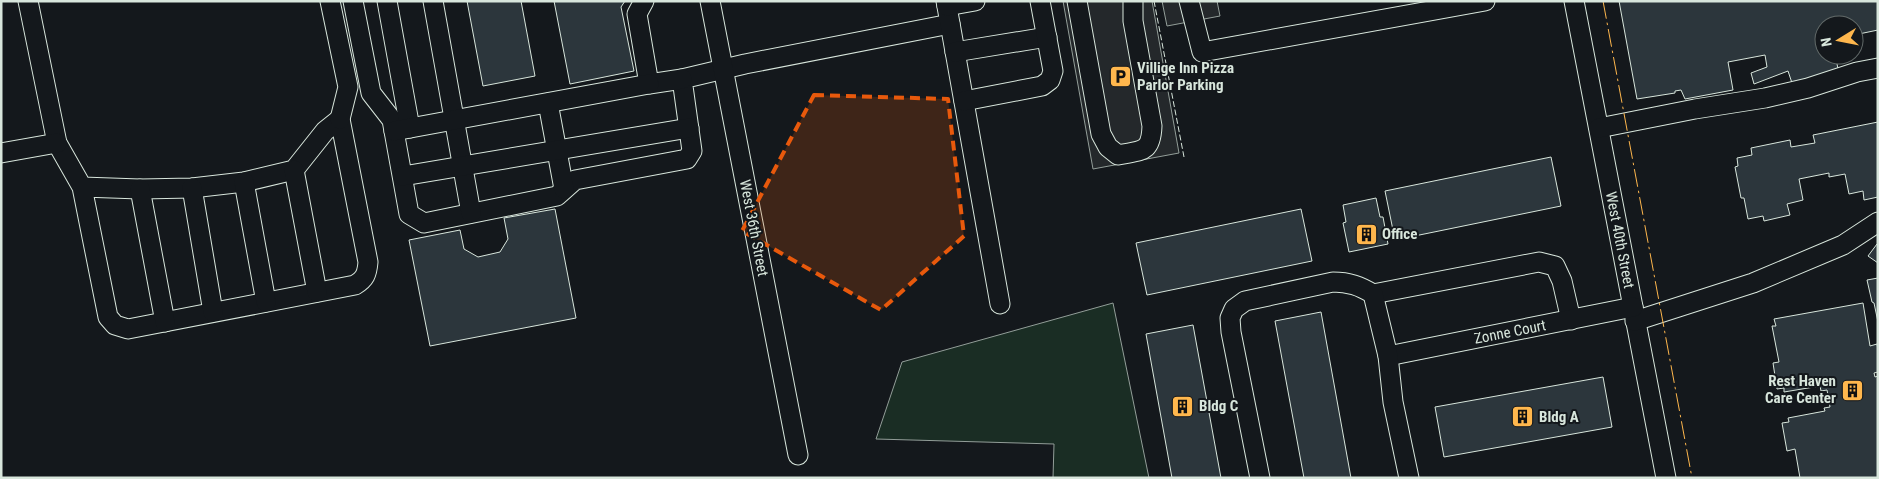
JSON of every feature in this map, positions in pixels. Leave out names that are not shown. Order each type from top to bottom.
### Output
[{"type":"street","points":[[28,1],[57,143],[82,186],[108,317],[115,325],[128,329],[355,285],[364,279],[368,262],[340,119],[348,86],[330,1]]},
{"type":"street","points":[[354,1],[371,93],[392,120],[402,129]]},
{"type":"street","points":[[387,1],[402,129],[403,176],[409,214],[424,223],[557,196],[575,180],[687,159],[692,151],[682,79]]},
{"type":"street","points":[[433,1],[471,213]]},
{"type":"street","points":[[644,1],[637,14],[649,84]]},
{"type":"street","name":"West 36th Street","points":[[710,1],[798,455]]},
{"type":"street","points":[[402,129],[723,70],[948,10],[975,1]]},
{"type":"street","points":[[964,101],[1042,86],[1050,80],[1053,71],[1040,1]]},
{"type":"street","points":[[1077,1],[1101,134],[1108,147],[1118,155],[1144,150],[1151,141],[1152,126],[1133,22],[1133,1]]},
{"type":"street","points":[[1189,1],[1202,52],[1389,10],[1485,1]]},
{"type":"street","name":"West 40th Street","points":[[1574,1],[1666,478]]},
{"type":"street","points":[[948,10],[1000,304]]},
{"type":"street","points":[[955,52],[1047,37]]},
{"type":"street","points":[[1599,128],[1695,109],[1765,98],[1808,88],[1857,72],[1878,68]]},
{"type":"street","points":[[548,103],[564,189]]},
{"type":"street","points":[[82,186],[140,189],[192,188],[244,182],[294,170],[325,132],[340,119]]},
{"type":"street","points":[[403,176],[688,128]]},
{"type":"street","points":[[1,152],[57,143]]},
{"type":"street","points":[[294,170],[317,292]]},
{"type":"street","points":[[244,182],[266,302]]},
{"type":"street","points":[[192,188],[213,312]]},
{"type":"street","points":[[140,189],[166,322]]},
{"type":"street","name":"Zonne Court","points":[[1388,356],[1571,320],[1634,314],[1754,283],[1843,245],[1878,222]]},
{"type":"street","points":[[1260,478],[1231,332],[1230,318],[1234,309],[1245,301],[1333,282],[1347,282],[1373,294],[1539,262],[1555,266],[1562,281],[1571,320]]},
{"type":"street","points":[[1373,294],[1388,356],[1393,402],[1410,478]]},
{"type":"highlighted area","points":[[814,95],[948,99],[964,236],[881,310],[742,231]]},
{"type":"green space","points":[[1113,303],[1149,478],[1053,478],[1054,444],[876,439],[902,362]]},
{"type":"shaded area","name":"Villige Inn Pizza Parlor Parking","points":[[1063,1],[1152,1],[1179,153],[1093,169]]},
{"type":"shaded area","points":[[1162,1],[1217,1],[1220,16],[1167,26]]},
{"type":"building","points":[[467,1],[521,1],[535,76],[483,86]]},
{"type":"building","points":[[554,1],[625,1],[621,7],[634,71],[570,84]]},
{"type":"building","points":[[1619,1],[1878,1],[1878,30],[1864,33],[1864,15],[1814,15],[1814,65],[1837,65],[1839,73],[1792,83],[1788,71],[1754,84],[1751,73],[1767,67],[1765,55],[1728,62],[1733,90],[1685,99],[1681,90],[1675,91],[1675,93],[1637,99]]},
{"type":"building","points":[[1878,122],[1878,197],[1864,200],[1863,191],[1849,194],[1845,174],[1829,177],[1829,173],[1799,179],[1803,200],[1787,204],[1790,215],[1764,221],[1763,216],[1748,219],[1744,198],[1741,198],[1735,167],[1738,166],[1737,158],[1752,155],[1751,148],[1790,140],[1791,147],[1815,143],[1813,135]]},
{"type":"building","points":[[1551,157],[1561,206],[1395,240],[1385,191]]},
{"type":"building","name":"Office","points":[[1376,198],[1380,217],[1383,217],[1388,244],[1349,252],[1343,223],[1346,222],[1343,205]]},
{"type":"building","points":[[555,209],[576,318],[430,346],[409,240],[460,230],[464,249],[478,257],[500,252],[508,239],[504,218]]},
{"type":"building","points":[[1301,209],[1312,261],[1147,295],[1136,243]]},
{"type":"building","points":[[1878,245],[1878,263],[1868,256]]},
{"type":"building","points":[[1878,278],[1878,322],[1867,280]]},
{"type":"building","name":"Rest Haven Care Center","points":[[1863,303],[1870,346],[1877,344],[1878,350],[1878,372],[1874,373],[1875,377],[1878,376],[1878,478],[1800,478],[1795,449],[1787,451],[1782,423],[1789,422],[1788,418],[1825,411],[1824,408],[1830,407],[1827,390],[1821,391],[1820,386],[1784,392],[1784,388],[1777,389],[1773,363],[1779,362],[1772,326],[1776,326],[1774,319]]},
{"type":"building","points":[[1321,312],[1351,478],[1304,478],[1275,321]]},
{"type":"building","name":"Bldg C","points":[[1193,325],[1221,478],[1172,478],[1146,334]]},
{"type":"building","name":"Bldg A","points":[[1603,377],[1612,427],[1444,457],[1435,407]]},
{"type":"fence","points":[[1154,1],[1184,157]]},
{"type":"power","points":[[1603,1],[1692,478]]},
{"type":"place","name":"Villige Inn Pizza Parlor Parking","points":[[1121,77]]},
{"type":"place","name":"Office","points":[[1366,234]]},
{"type":"place","name":"Rest Haven Care Center","points":[[1852,390]]},
{"type":"place","name":"Bldg C","points":[[1183,406]]},
{"type":"place","name":"Bldg A","points":[[1523,417]]}]
